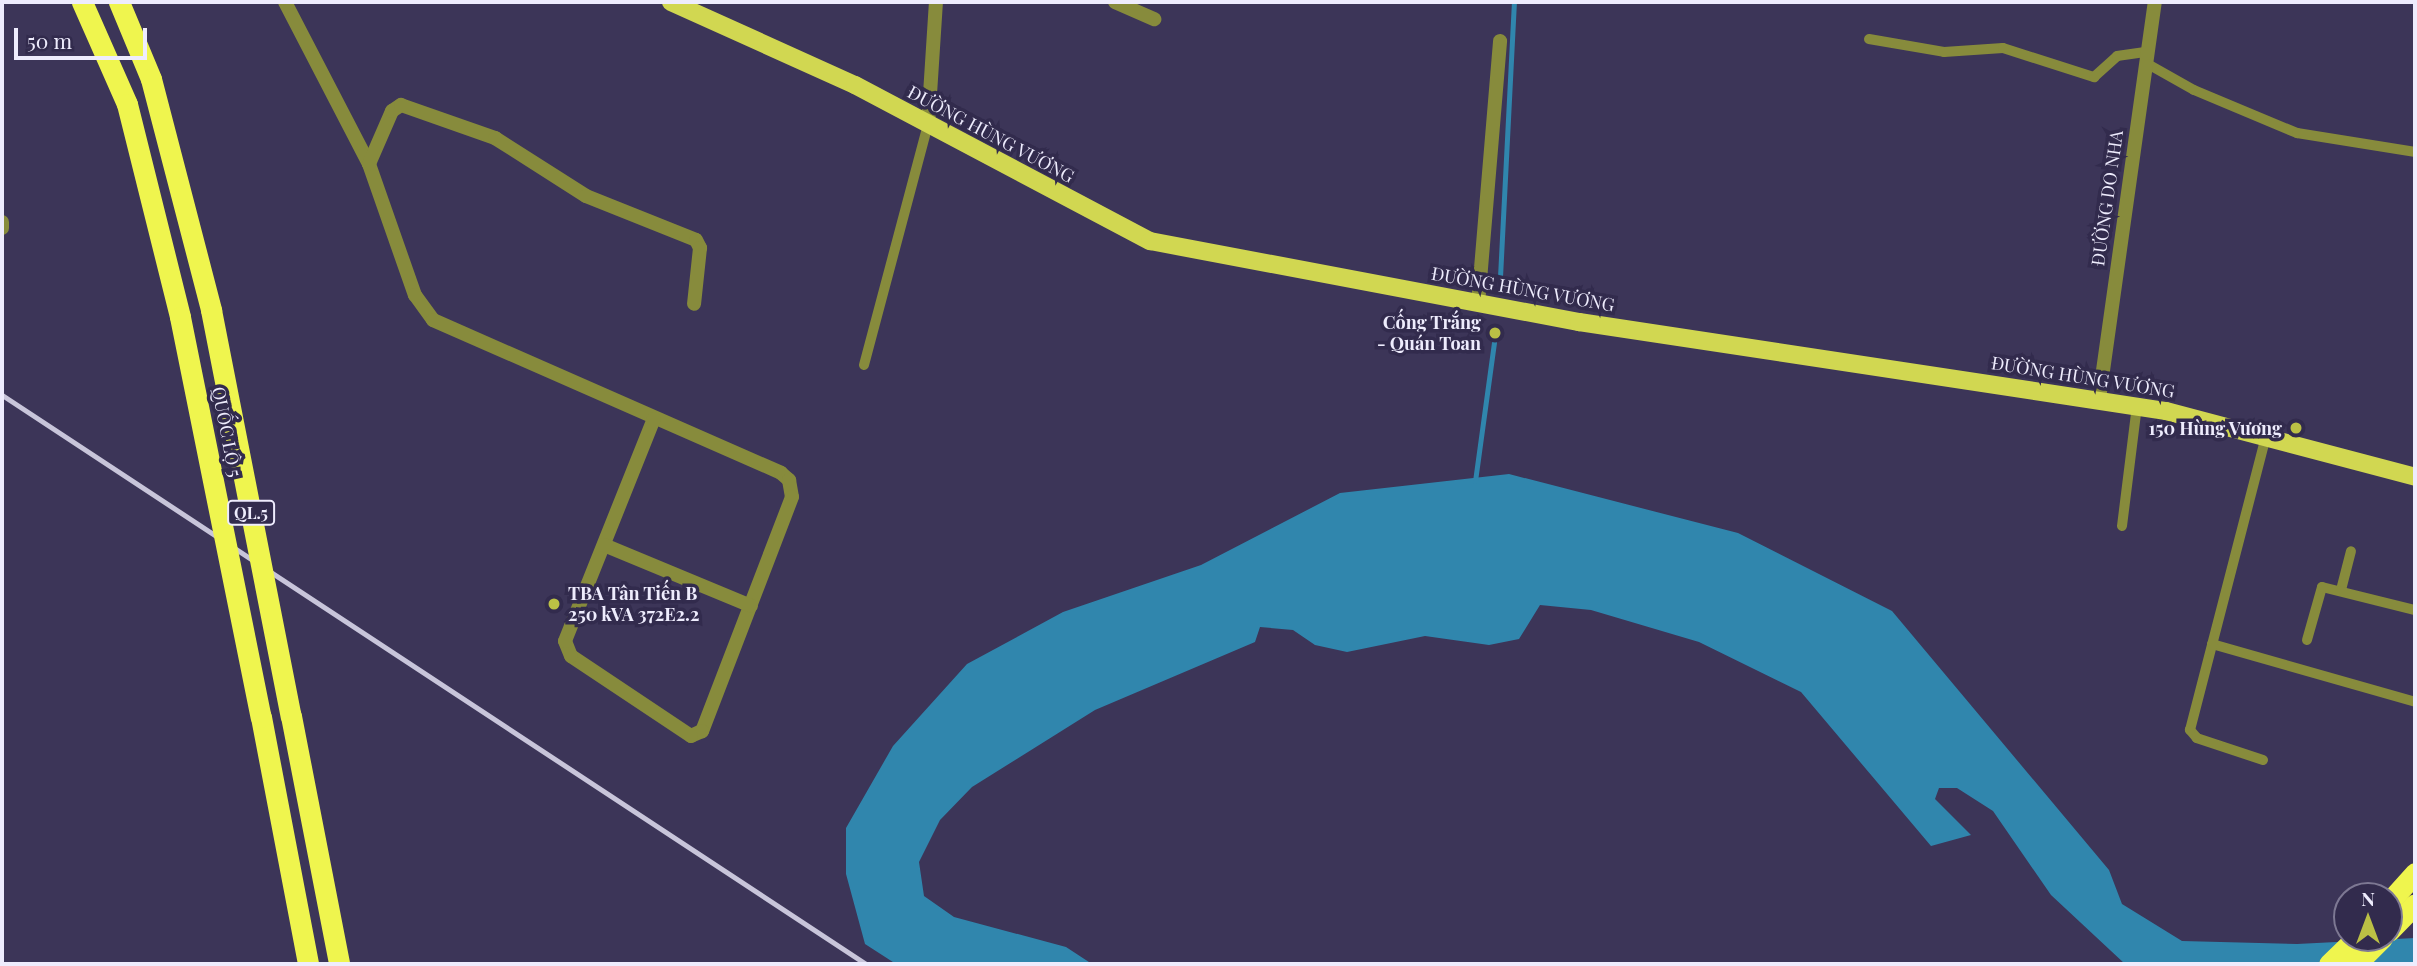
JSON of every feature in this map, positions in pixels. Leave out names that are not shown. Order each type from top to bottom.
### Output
[{"type":"highway","name":"QUỐC LỘ 5","points":[[82,2],[127,104],[180,317],[308,964]]},
{"type":"highway","name":"QUỐC LỘ 5","points":[[119,2],[150,79],[211,310],[339,964]]},
{"type":"highway","points":[[2403,886],[2415,873]]},
{"type":"main road","name":"ĐƯỜNG HÙNG VƯƠNG","points":[[671,2],[855,85],[1150,241],[1478,304],[2137,405],[2266,436],[2415,477]]},
{"type":"street","points":[[285,2],[369,164],[415,295],[433,320],[654,419],[789,480],[792,497],[702,731],[682,734],[567,649],[567,632],[654,419]]},
{"type":"street","points":[[928,125],[936,2]]},
{"type":"street","points":[[1115,2],[1154,19]]},
{"type":"street","name":"ĐƯỜNG DO NHA","points":[[2099,399],[2155,2]]},
{"type":"street","points":[[1478,304],[1500,41]]},
{"type":"street","points":[[369,164],[392,111],[401,105],[495,138],[580,193],[696,240],[700,248],[694,304]]},
{"type":"street","points":[[2,222],[2,228]]},
{"type":"street","points":[[604,545],[751,606]]},
{"type":"lane","points":[[1869,39],[1951,52],[2003,48],[2094,77],[2117,56],[2147,58],[2194,90],[2297,133],[2415,152]]},
{"type":"lane","points":[[864,365],[928,125]]},
{"type":"lane","points":[[2122,526],[2137,405]]},
{"type":"lane","points":[[2263,760],[2197,738],[2190,730],[2266,436]]},
{"type":"lane","points":[[2342,590],[2351,551]]},
{"type":"lane","points":[[2307,640],[2322,587],[2415,610]]},
{"type":"lane","points":[[2212,644],[2415,702]]},
{"type":"water","points":[[1509,474],[1738,533],[1892,611],[2109,870],[2122,904],[2182,941],[2297,944],[2333,942],[2333,952],[2403,952],[2403,939],[2415,938],[2415,964],[2125,964],[2051,895],[1993,811],[1957,788],[1939,788],[1935,799],[1971,835],[1931,846],[1801,692],[1699,642],[1591,610],[1540,605],[1519,639],[1489,645],[1425,636],[1347,652],[1315,645],[1293,630],[1260,627],[1255,642],[1095,710],[972,787],[940,820],[919,862],[924,896],[954,917],[1066,947],[1092,964],[896,964],[865,944],[846,874],[846,828],[893,746],[967,664],[1063,612],[1201,565],[1340,493]]},
{"type":"waterway","points":[[1500,277],[1514,2]]},
{"type":"waterway","points":[[1475,481],[1494,342]]},
{"type":"railway","points":[[2,395],[866,964]]},
{"type":"place","name":"Cống Trắng - Quán Toan","points":[[1495,333]]},
{"type":"place","name":"150 Hùng Vương","points":[[2296,428]]},
{"type":"place","name":"TBA Tân Tiến B 250 kVA 372E2.2","points":[[554,604]]}]
